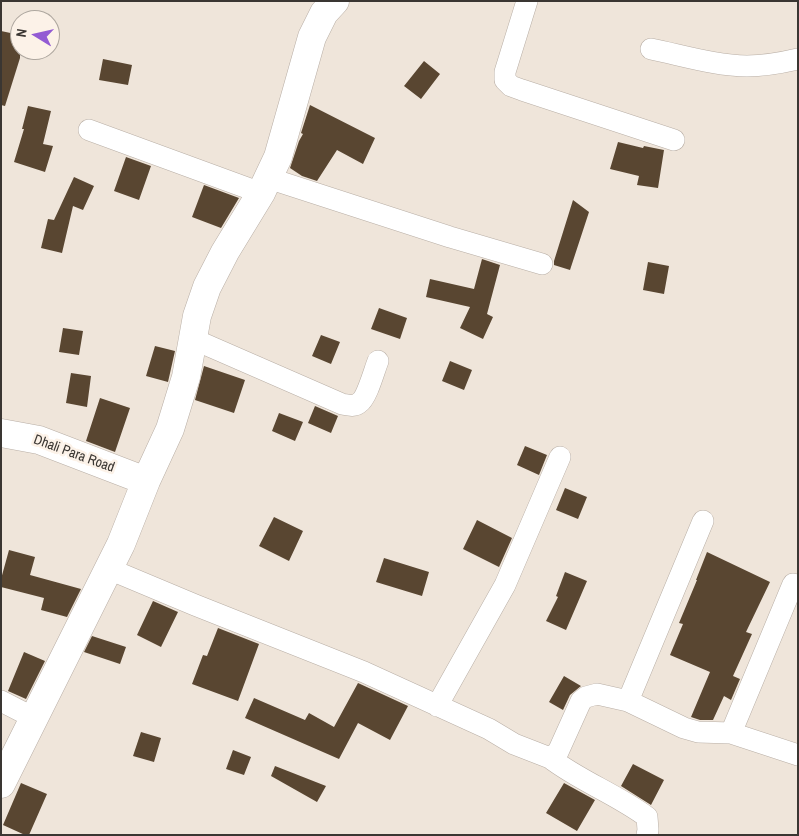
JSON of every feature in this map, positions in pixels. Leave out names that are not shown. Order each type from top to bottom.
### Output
[{"type":"street","points":[[1,784],[121,544],[146,481],[170,429],[186,377],[197,316],[207,287],[225,252],[264,186],[278,156],[312,37],[324,13],[335,1]]},
{"type":"street","points":[[527,1],[505,72],[505,80],[511,86],[674,140]]},
{"type":"street","points":[[651,49],[724,64],[746,66],[769,65],[798,59]]},
{"type":"street","points":[[89,130],[264,186],[542,264]]},
{"type":"street","points":[[192,339],[342,404],[352,406],[360,403],[378,361]]},
{"type":"street","name":"Dhali Para Road","points":[[1,433],[39,440],[146,481]]},
{"type":"street","points":[[437,706],[504,585],[560,457]]},
{"type":"street","points":[[628,701],[703,521]]},
{"type":"street","points":[[109,569],[364,672],[489,729],[514,744],[550,758],[563,768],[612,794],[647,817],[647,835]]},
{"type":"street","points":[[731,733],[793,584]]},
{"type":"street","points":[[550,758],[558,752],[581,701],[586,697],[597,694],[628,701],[684,728],[698,732],[731,733],[798,755]]},
{"type":"street","points":[[1,701],[34,718]]},
{"type":"building","points":[[1,31],[10,33],[10,60],[19,60],[5,106],[1,105]]},
{"type":"building","points":[[103,59],[132,65],[128,85],[99,80]]},
{"type":"building","points":[[424,61],[440,74],[421,99],[404,86]]},
{"type":"building","points":[[310,105],[375,138],[363,164],[337,150],[317,181],[302,176],[290,168],[303,134],[301,133]]},
{"type":"building","points":[[28,106],[51,111],[43,144],[53,146],[45,172],[14,162],[24,129],[22,129]]},
{"type":"building","points":[[618,142],[643,148],[644,146],[664,150],[658,188],[637,185],[639,176],[610,169]]},
{"type":"building","points":[[126,157],[151,166],[139,200],[114,191]]},
{"type":"building","points":[[74,177],[94,186],[83,210],[73,206],[62,253],[41,248],[48,219],[54,220]]},
{"type":"building","points":[[204,185],[239,198],[221,228],[192,217]]},
{"type":"building","points":[[573,200],[589,212],[570,270],[554,265],[554,261]]},
{"type":"building","points":[[482,259],[500,265],[487,314],[493,317],[483,339],[460,328],[470,307],[426,297],[430,279],[474,289]]},
{"type":"building","points":[[648,262],[669,266],[664,294],[643,290]]},
{"type":"building","points":[[379,308],[407,318],[400,339],[371,329]]},
{"type":"building","points":[[63,328],[83,331],[79,355],[59,352]]},
{"type":"building","points":[[321,335],[340,342],[331,364],[312,356]]},
{"type":"building","points":[[155,346],[175,351],[168,382],[146,376]]},
{"type":"building","points":[[450,361],[472,370],[464,390],[442,381]]},
{"type":"building","points":[[204,366],[245,380],[234,413],[195,400]]},
{"type":"building","points":[[71,373],[91,376],[87,407],[66,403]]},
{"type":"building","points":[[100,398],[130,408],[115,452],[86,441]]},
{"type":"building","points":[[315,406],[338,416],[331,433],[308,423]]},
{"type":"building","points":[[279,413],[303,422],[295,441],[272,431]]},
{"type":"building","points":[[525,446],[547,455],[539,475],[517,465]]},
{"type":"building","points":[[565,488],[587,497],[578,519],[556,510]]},
{"type":"building","points":[[274,517],[303,531],[289,561],[259,546]]},
{"type":"building","points":[[477,520],[512,538],[499,567],[463,549]]},
{"type":"building","points":[[9,550],[35,557],[30,575],[81,589],[67,617],[41,610],[44,598],[1,587],[1,579]]},
{"type":"building","points":[[707,552],[770,582],[746,632],[752,634],[733,676],[740,679],[731,700],[724,696],[713,720],[700,720],[691,717],[710,672],[670,655],[683,624],[679,623]]},
{"type":"building","points":[[384,558],[429,572],[422,596],[376,582]]},
{"type":"building","points":[[565,572],[587,581],[566,630],[546,621],[558,597],[556,596]]},
{"type":"building","points":[[153,601],[178,612],[161,647],[137,635]]},
{"type":"building","points":[[218,628],[259,644],[238,701],[192,684],[203,655],[207,656]]},
{"type":"building","points":[[92,636],[126,647],[120,664],[84,652]]},
{"type":"building","points":[[24,652],[45,661],[26,699],[8,691]]},
{"type":"building","points":[[564,676],[581,686],[570,695],[563,710],[549,702]]},
{"type":"building","points":[[358,683],[408,706],[390,740],[358,723],[339,759],[245,718],[254,698],[305,720],[309,713],[334,727]]},
{"type":"building","points":[[141,732],[161,738],[154,762],[133,756]]},
{"type":"building","points":[[233,750],[251,757],[244,775],[226,769]]},
{"type":"building","points":[[633,764],[664,780],[651,805],[621,786]]},
{"type":"building","points":[[275,766],[326,786],[317,802],[271,776]]},
{"type":"building","points":[[21,783],[47,794],[29,835],[3,825]]},
{"type":"building","points":[[564,783],[595,800],[577,831],[546,813]]}]
